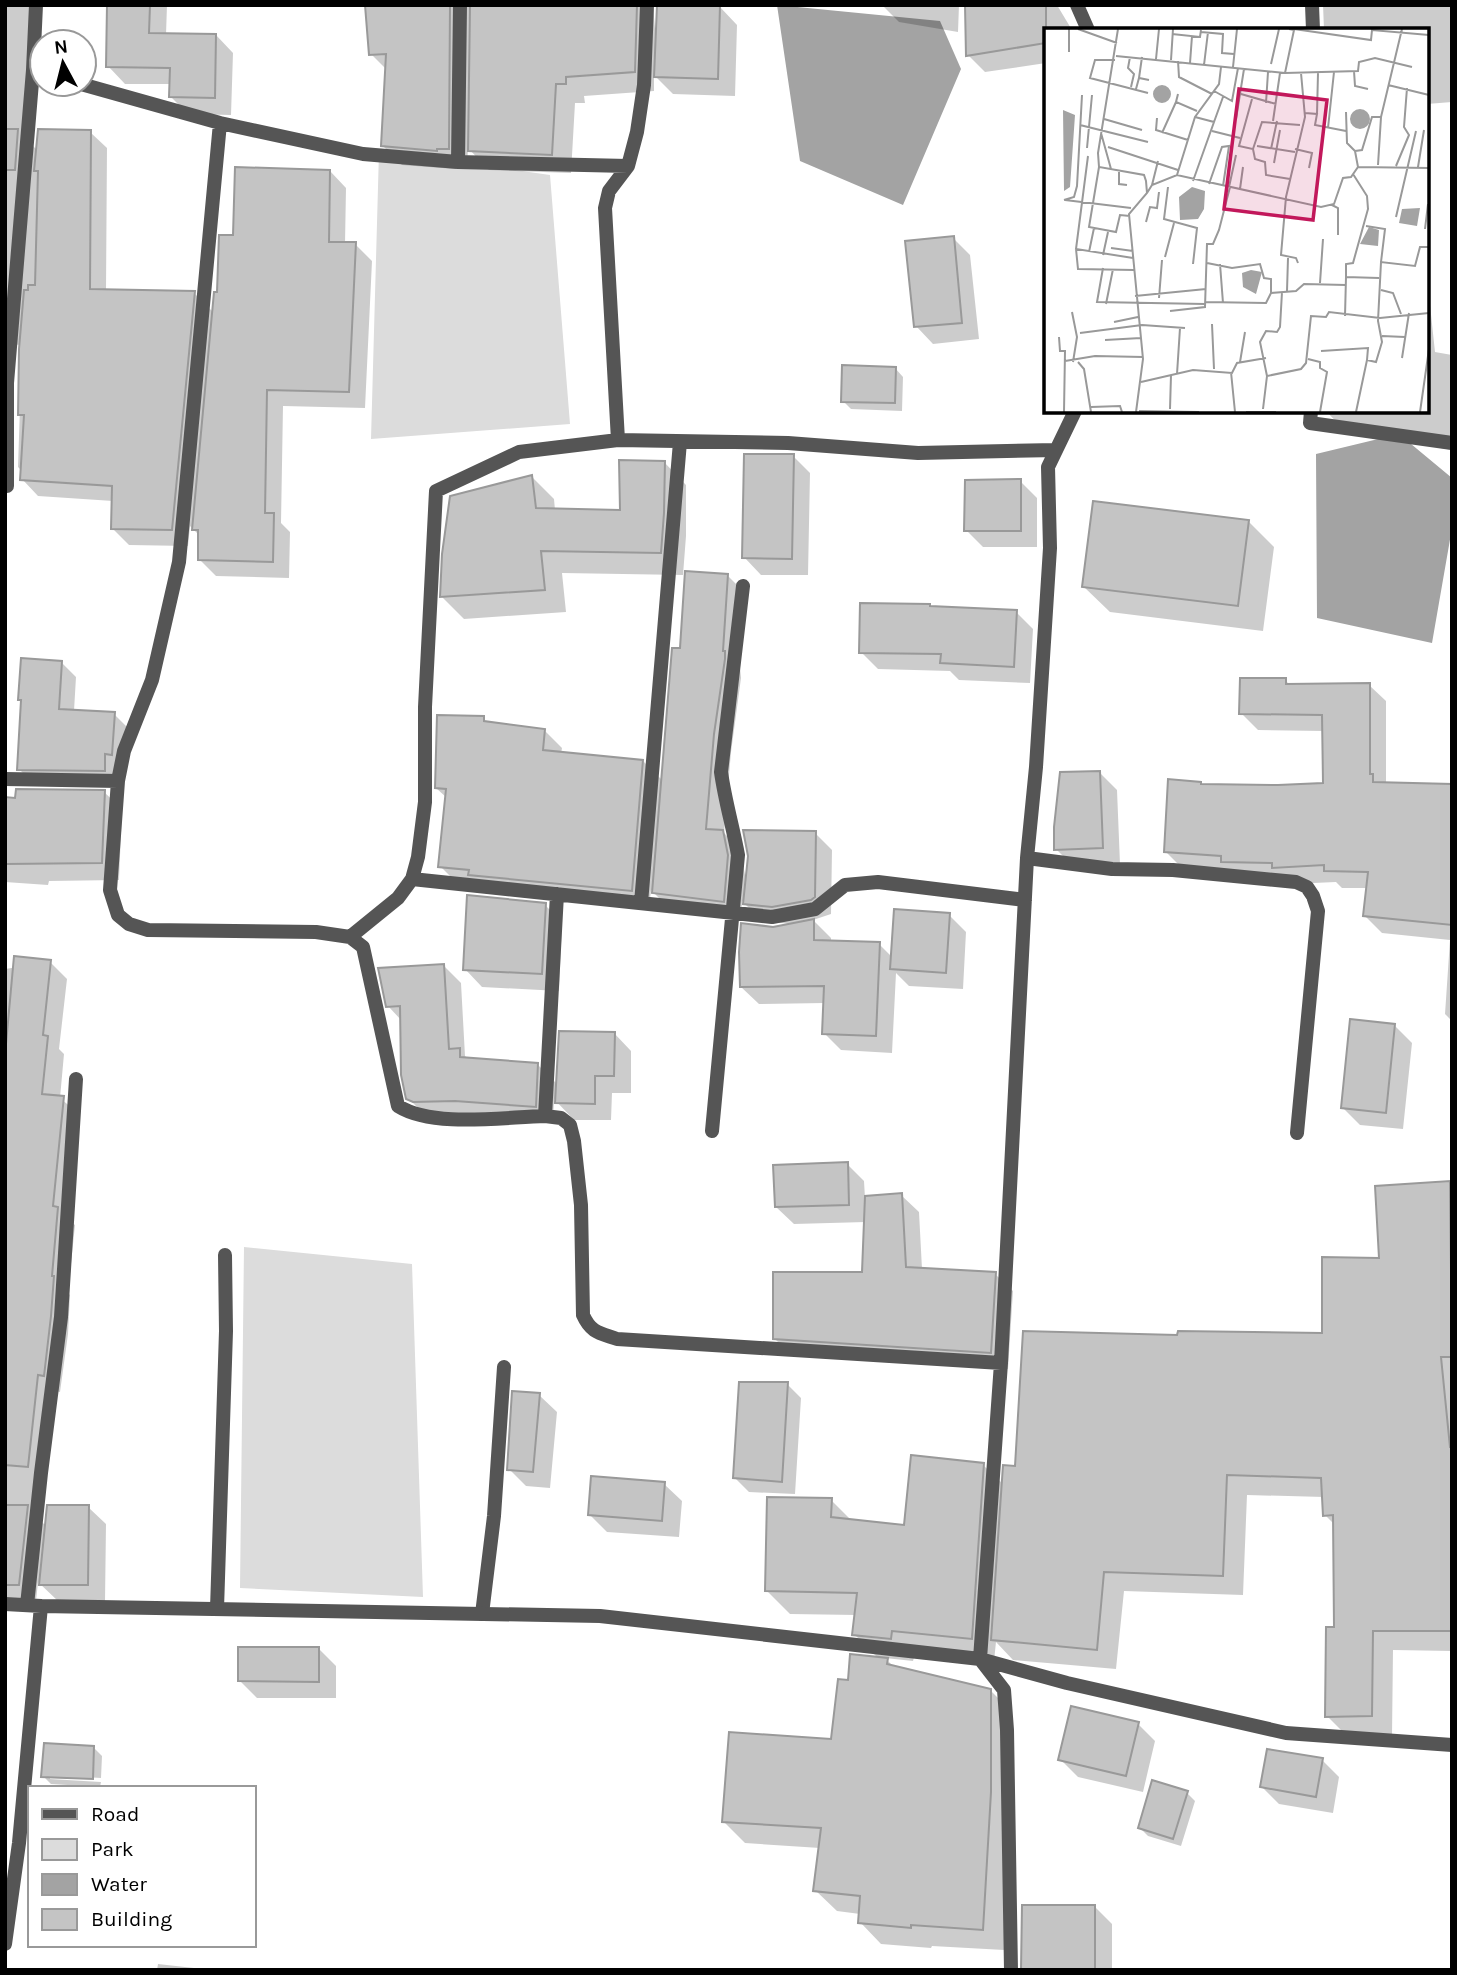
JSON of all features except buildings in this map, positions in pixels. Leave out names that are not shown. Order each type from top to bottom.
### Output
[{"type":"street","points":[[36,5],[36,28]]},
{"type":"street","points":[[457,162],[460,5]]},
{"type":"street","points":[[618,440],[605,208],[609,191],[628,166],[637,132],[644,85],[647,5]]},
{"type":"street","points":[[1077,5],[1087,28]]},
{"type":"street","points":[[1312,5],[1313,28]]},
{"type":"street","points":[[98,89],[220,123],[362,154],[457,162],[628,166]]},
{"type":"street","points":[[7,486],[7,383],[34,98]]},
{"type":"street","points":[[220,123],[179,562],[152,680],[124,751],[118,781],[110,890],[118,915],[129,924],[148,930],[316,932],[350,937],[363,947],[398,1106],[410,1114],[429,1118],[545,1116],[561,1118],[570,1125],[575,1141],[581,1205],[583,1315],[589,1327],[617,1339],[1000,1363]]},
{"type":"street","points":[[1011,1970],[1004,1690],[980,1659],[1000,1363],[1027,858],[1036,767],[1050,548],[1048,467],[1074,413]]},
{"type":"street","points":[[1311,413],[1310,423],[1452,443]]},
{"type":"street","points":[[350,937],[398,898],[412,878],[418,857],[425,802],[425,707],[436,491],[519,452],[618,440],[788,443],[918,453],[1056,450]]},
{"type":"street","points":[[640,903],[680,442]]},
{"type":"street","points":[[712,1131],[738,855],[721,772],[743,586]]},
{"type":"street","points":[[5,779],[118,781]]},
{"type":"street","points":[[1027,858],[1112,869],[1172,870],[1252,877],[1296,882],[1307,887],[1318,911],[1297,1133]]},
{"type":"street","points":[[412,878],[772,916],[815,909],[845,885],[857,882],[877,882],[1025,900]]},
{"type":"street","points":[[545,1116],[557,894]]},
{"type":"street","points":[[5,1944],[19,1843],[41,1474],[61,1317],[76,1079]]},
{"type":"street","points":[[217,1609],[226,1331],[225,1255]]},
{"type":"street","points":[[482,1614],[494,1516],[504,1367]]},
{"type":"street","points":[[5,1604],[600,1616],[980,1659],[1067,1683],[1286,1733],[1452,1745]]},
{"type":"green space","points":[[379,151],[550,175],[570,424],[371,439]]},
{"type":"green space","points":[[244,1247],[412,1264],[423,1597],[240,1588]]},
{"type":"water","points":[[777,5],[940,21],[961,69],[903,205],[800,161]]},
{"type":"water","points":[[1399,434],[1452,478],[1452,528],[1432,643],[1317,618],[1316,454]]}]
